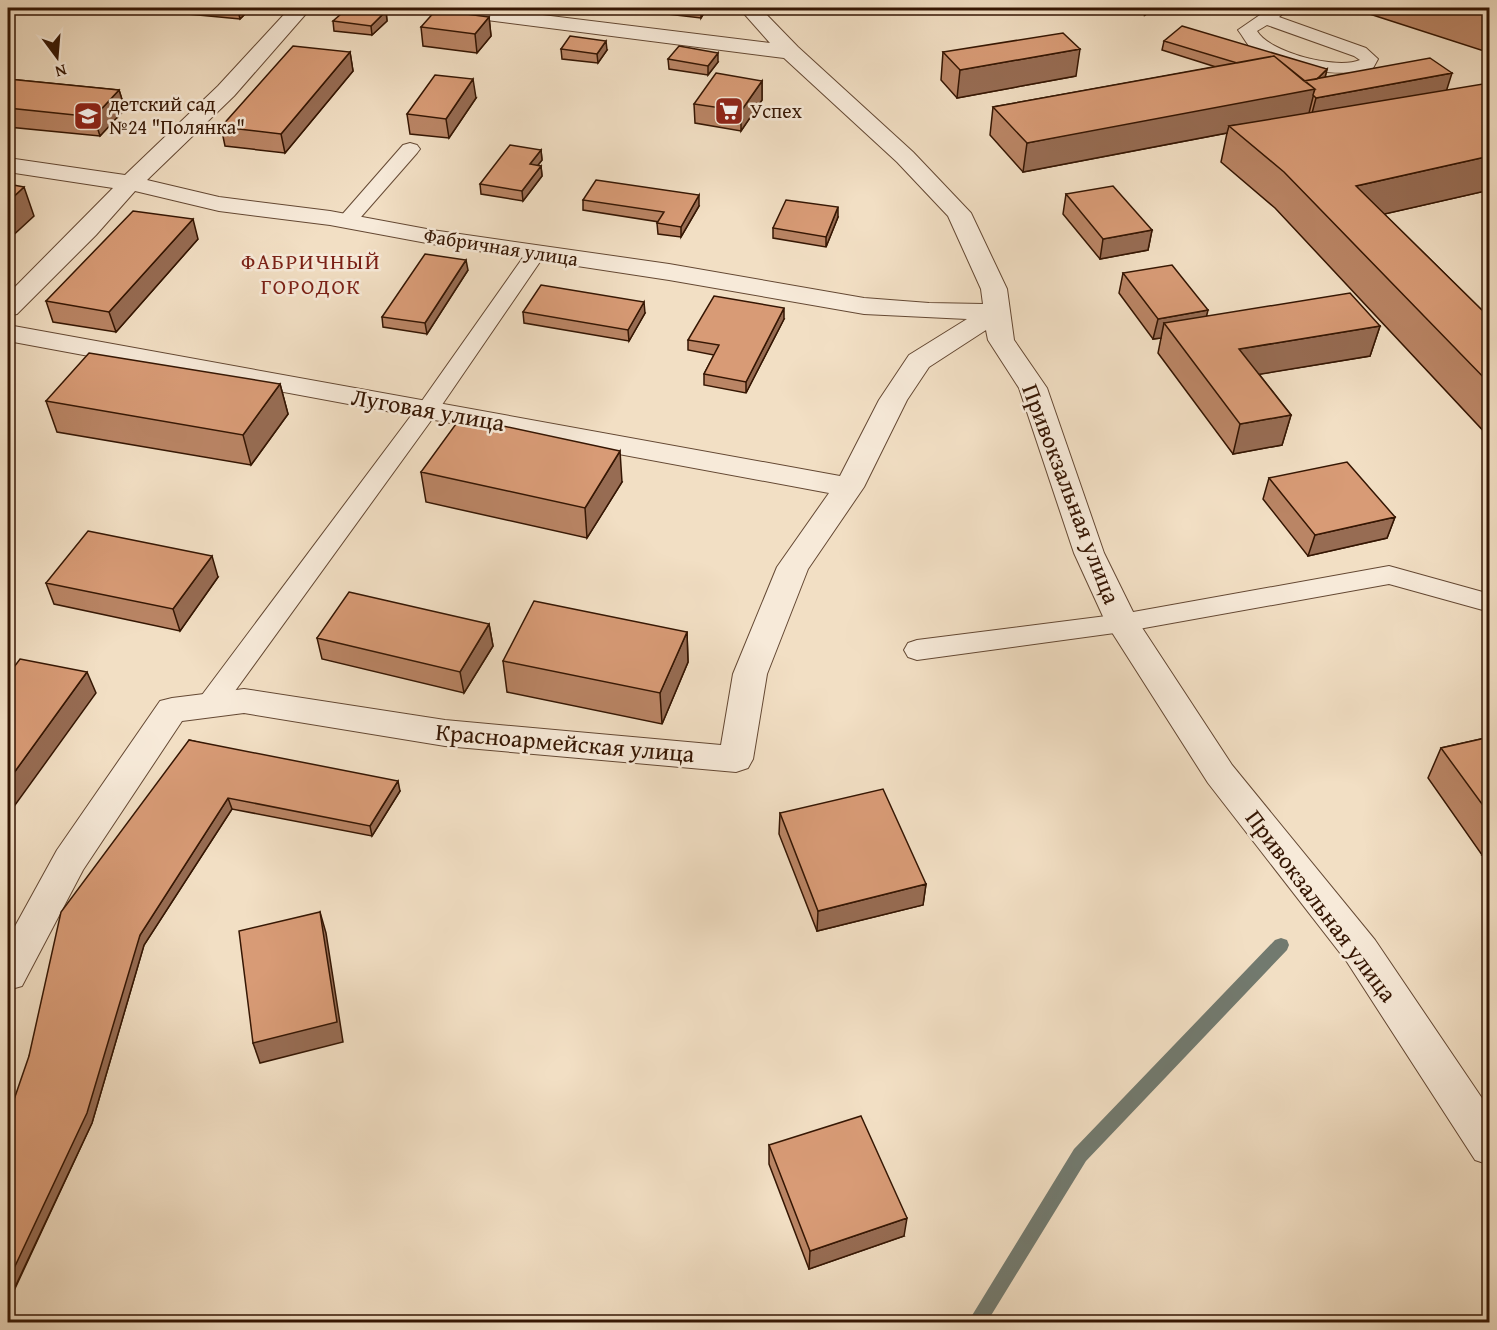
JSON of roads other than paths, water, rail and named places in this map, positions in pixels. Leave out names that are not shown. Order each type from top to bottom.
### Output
[{"type":"street","points":[[8,308],[130,183],[226,91],[301,8]]},
{"type":"street","points":[[440,8],[790,52]]},
{"type":"street","name":"Привокзальная улица","points":[[749,8],[790,52],[904,157],[959,213],[994,289],[1001,340],[1033,388],[1089,553],[1122,623],[1220,774],[1361,951],[1490,1146]]},
{"type":"street","name":"Фабричная улица","points":[[8,165],[130,183],[219,204],[347,221],[536,253],[669,272],[864,306],[929,311],[998,312]]},
{"type":"street","name":"Красноармейская улица","points":[[8,974],[70,860],[172,710],[244,701],[445,732],[736,759],[750,674],[793,567],[849,487],[893,400],[919,361],[998,312]]},
{"type":"street","name":"Луговая улица","points":[[8,333],[849,487]]},
{"type":"lane","points":[[1274,13],[1360,52],[1369,59],[1366,66],[1353,69],[1337,68],[1286,58],[1256,43],[1247,30],[1274,13]]},
{"type":"lane","points":[[347,221],[410,149]]},
{"type":"lane","points":[[209,706],[427,410],[536,253]]},
{"type":"lane","points":[[916,650],[1122,623],[1389,575],[1490,603]]},
{"type":"waterway","points":[[977,1322],[1080,1155],[1281,945]]},
{"type":"place","name":"Успех","points":[[729,111]]},
{"type":"place","name":"детский сад №24 \"Полянка\"","points":[[88,116]]},
{"type":"district","name":"ФАБРИЧНЫЙ ГОРОДОК","points":[[311,274]]}]
